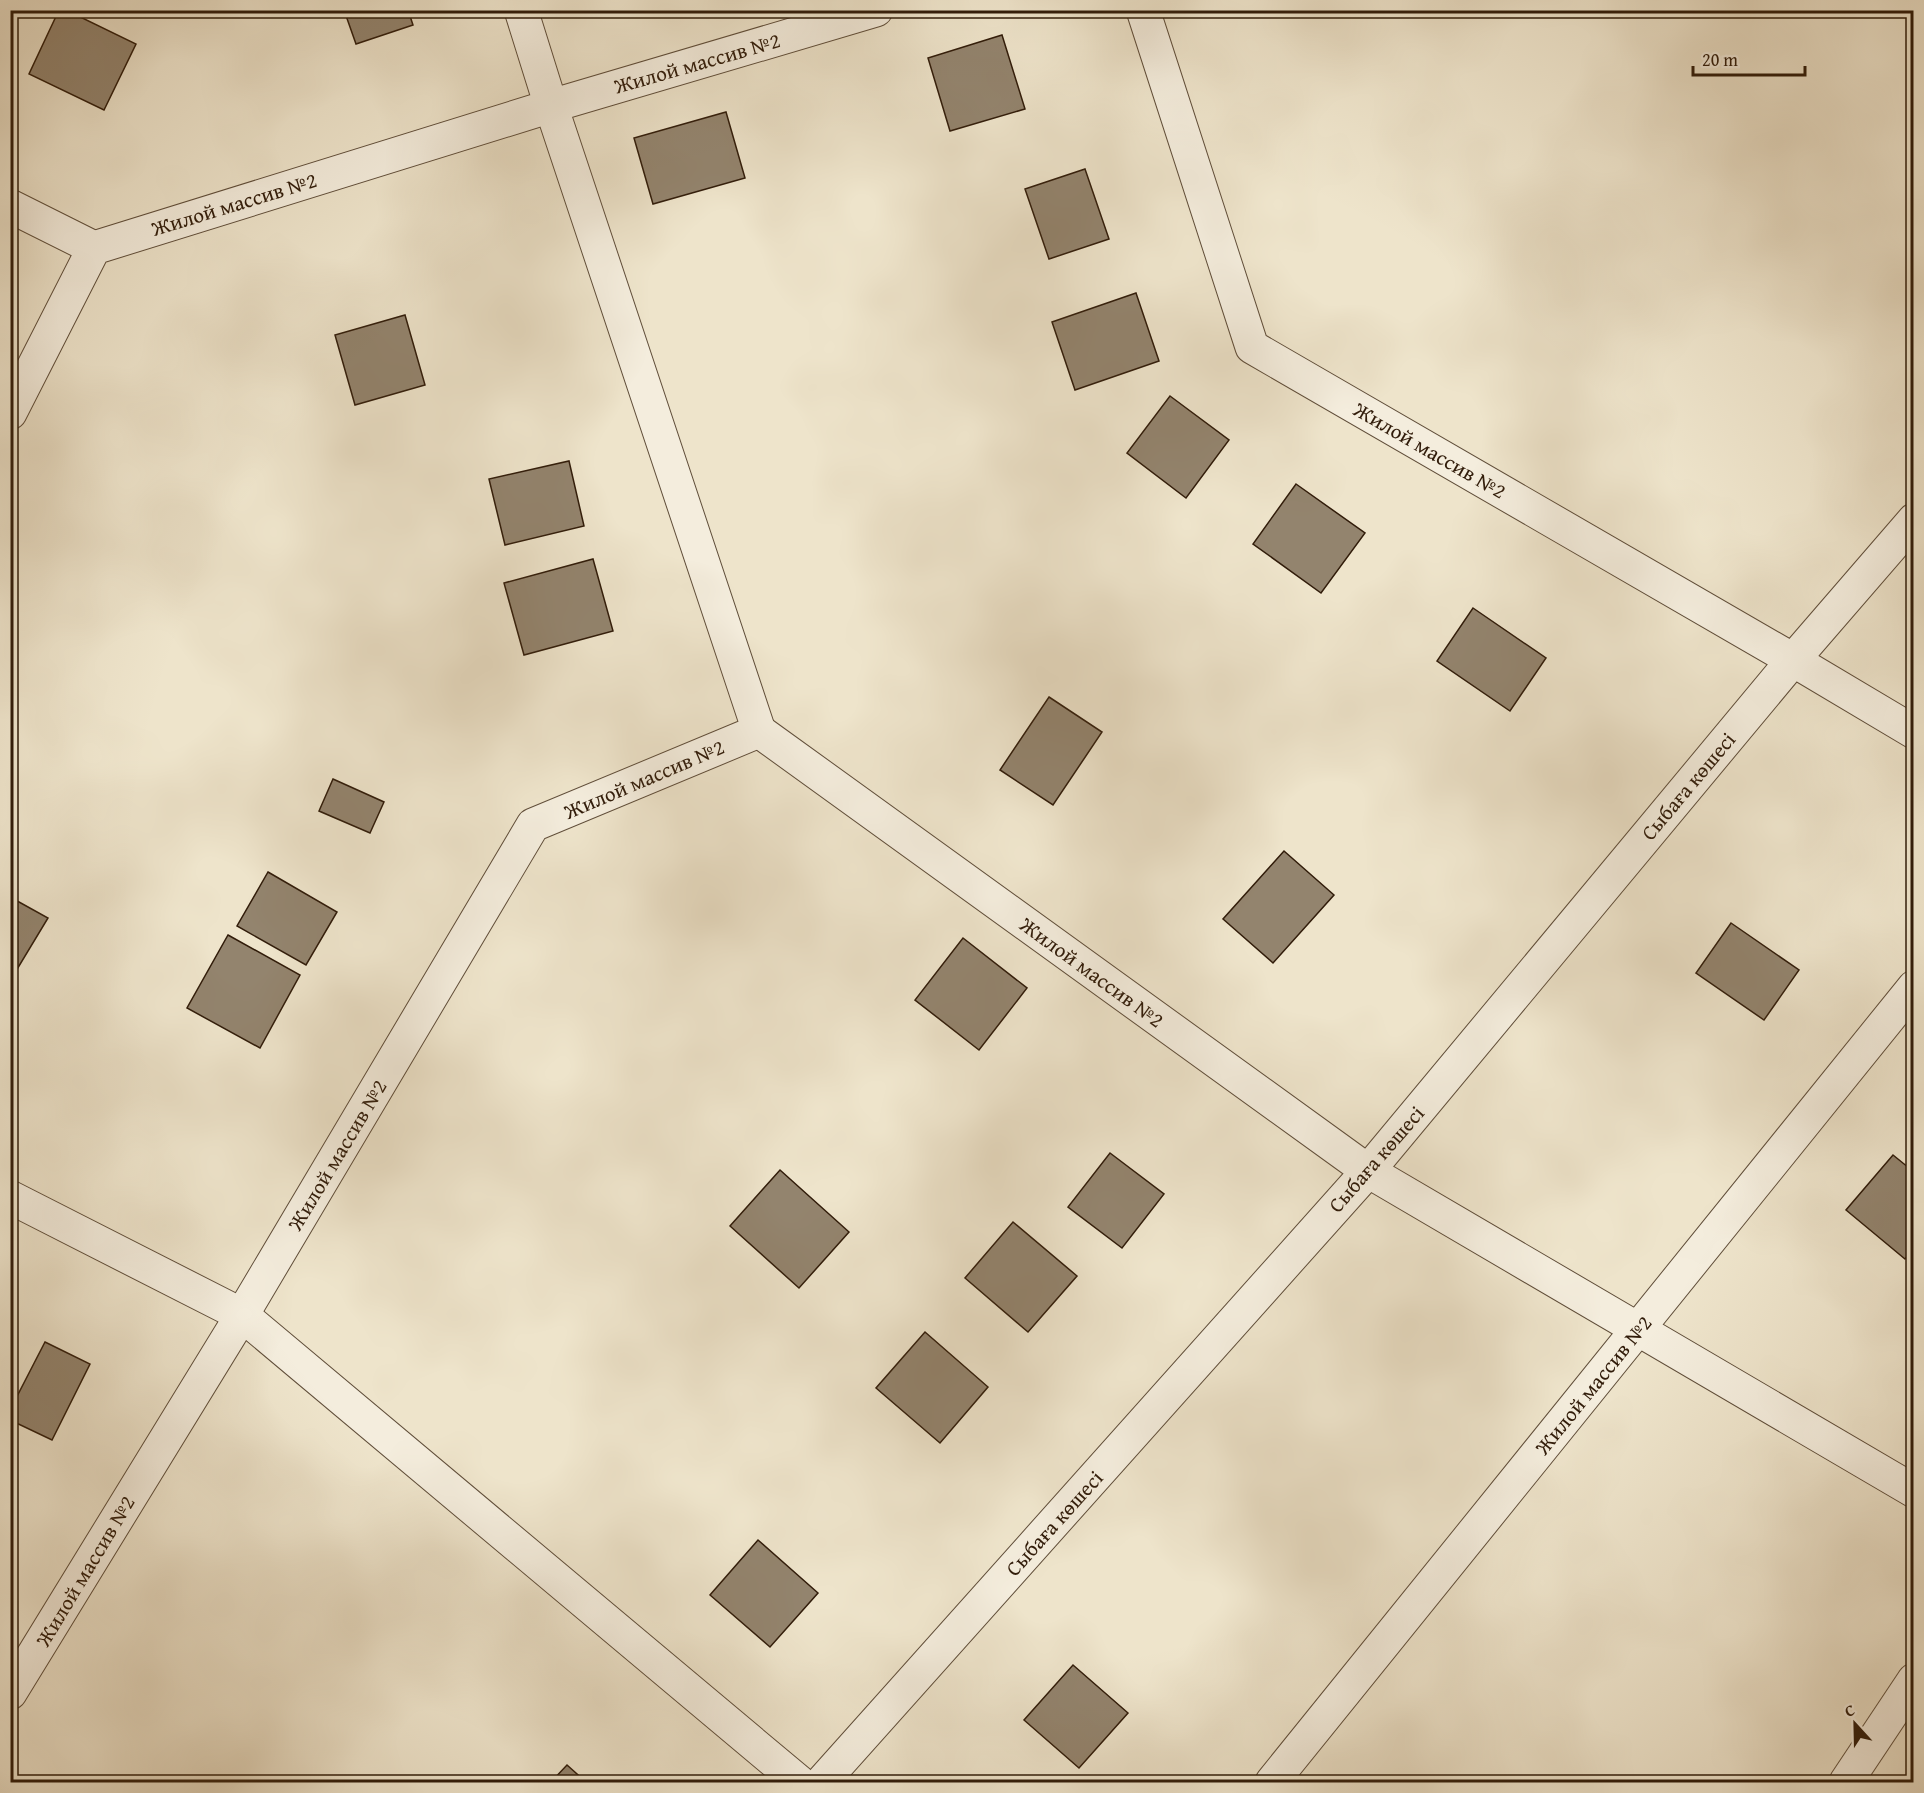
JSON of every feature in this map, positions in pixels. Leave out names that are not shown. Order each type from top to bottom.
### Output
[{"type":"street","points":[[521,10],[759,731]]},
{"type":"street","name":"Жилой массив №2","points":[[94,248],[551,106],[876,10]]},
{"type":"street","name":"Жилой массив №2","points":[[1143,10],[1252,347],[1914,732]]},
{"type":"street","points":[[10,206],[94,248],[10,413]]},
{"type":"street","name":"Сыбаға көшесі","points":[[822,1782],[1368,1171],[1793,660],[1914,520]]},
{"type":"street","name":"Жилой массив №2","points":[[10,1693],[242,1315],[533,825],[759,731],[1368,1171],[1914,1491]]},
{"type":"street","name":"Жилой массив №2","points":[[1272,1782],[1914,987]]},
{"type":"street","points":[[10,1197],[242,1315],[800,1782]]},
{"type":"street","points":[[1846,1782],[1914,1680]]},
{"type":"building","points":[[59,10],[66,10],[136,44],[104,110],[29,74]]},
{"type":"building","points":[[344,10],[408,10],[413,25],[356,44]]},
{"type":"building","points":[[1002,35],[1025,109],[950,131],[928,58]]},
{"type":"building","points":[[726,112],[745,178],[653,204],[634,138]]},
{"type":"building","points":[[1085,169],[1109,239],[1049,259],[1025,189]]},
{"type":"building","points":[[1136,293],[1159,361],[1075,390],[1052,322]]},
{"type":"building","points":[[405,315],[425,385],[355,405],[335,335]]},
{"type":"building","points":[[1170,396],[1229,440],[1186,498],[1127,453]]},
{"type":"building","points":[[569,461],[584,526],[505,545],[489,479]]},
{"type":"building","points":[[1296,484],[1365,533],[1321,593],[1253,544]]},
{"type":"building","points":[[593,559],[613,631],[524,655],[504,583]]},
{"type":"building","points":[[1473,608],[1546,658],[1510,711],[1437,661]]},
{"type":"building","points":[[1049,697],[1102,732],[1053,805],[1000,770]]},
{"type":"building","points":[[333,779],[384,802],[370,833],[319,811]]},
{"type":"building","points":[[1284,851],[1334,895],[1273,963],[1223,919]]},
{"type":"building","points":[[268,872],[337,912],[306,965],[237,926]]},
{"type":"building","points":[[10,897],[48,918],[16,971],[10,968]]},
{"type":"building","points":[[1731,923],[1799,970],[1764,1020],[1696,973]]},
{"type":"building","points":[[228,935],[300,975],[260,1048],[187,1008]]},
{"type":"building","points":[[963,938],[1027,988],[979,1050],[915,1000]]},
{"type":"building","points":[[1110,1153],[1164,1194],[1122,1248],[1068,1207]]},
{"type":"building","points":[[1893,1155],[1914,1172],[1914,1249],[1905,1259],[1846,1210]]},
{"type":"building","points":[[780,1170],[849,1232],[799,1288],[730,1226]]},
{"type":"building","points":[[1013,1222],[1077,1276],[1028,1332],[965,1278]]},
{"type":"building","points":[[925,1332],[988,1387],[940,1443],[876,1388]]},
{"type":"building","points":[[45,1342],[90,1364],[52,1440],[10,1420],[10,1410]]},
{"type":"building","points":[[758,1540],[818,1593],[770,1647],[710,1595]]},
{"type":"building","points":[[1073,1665],[1128,1713],[1079,1768],[1024,1720]]},
{"type":"building","points":[[567,1765],[586,1782],[551,1782]]}]
